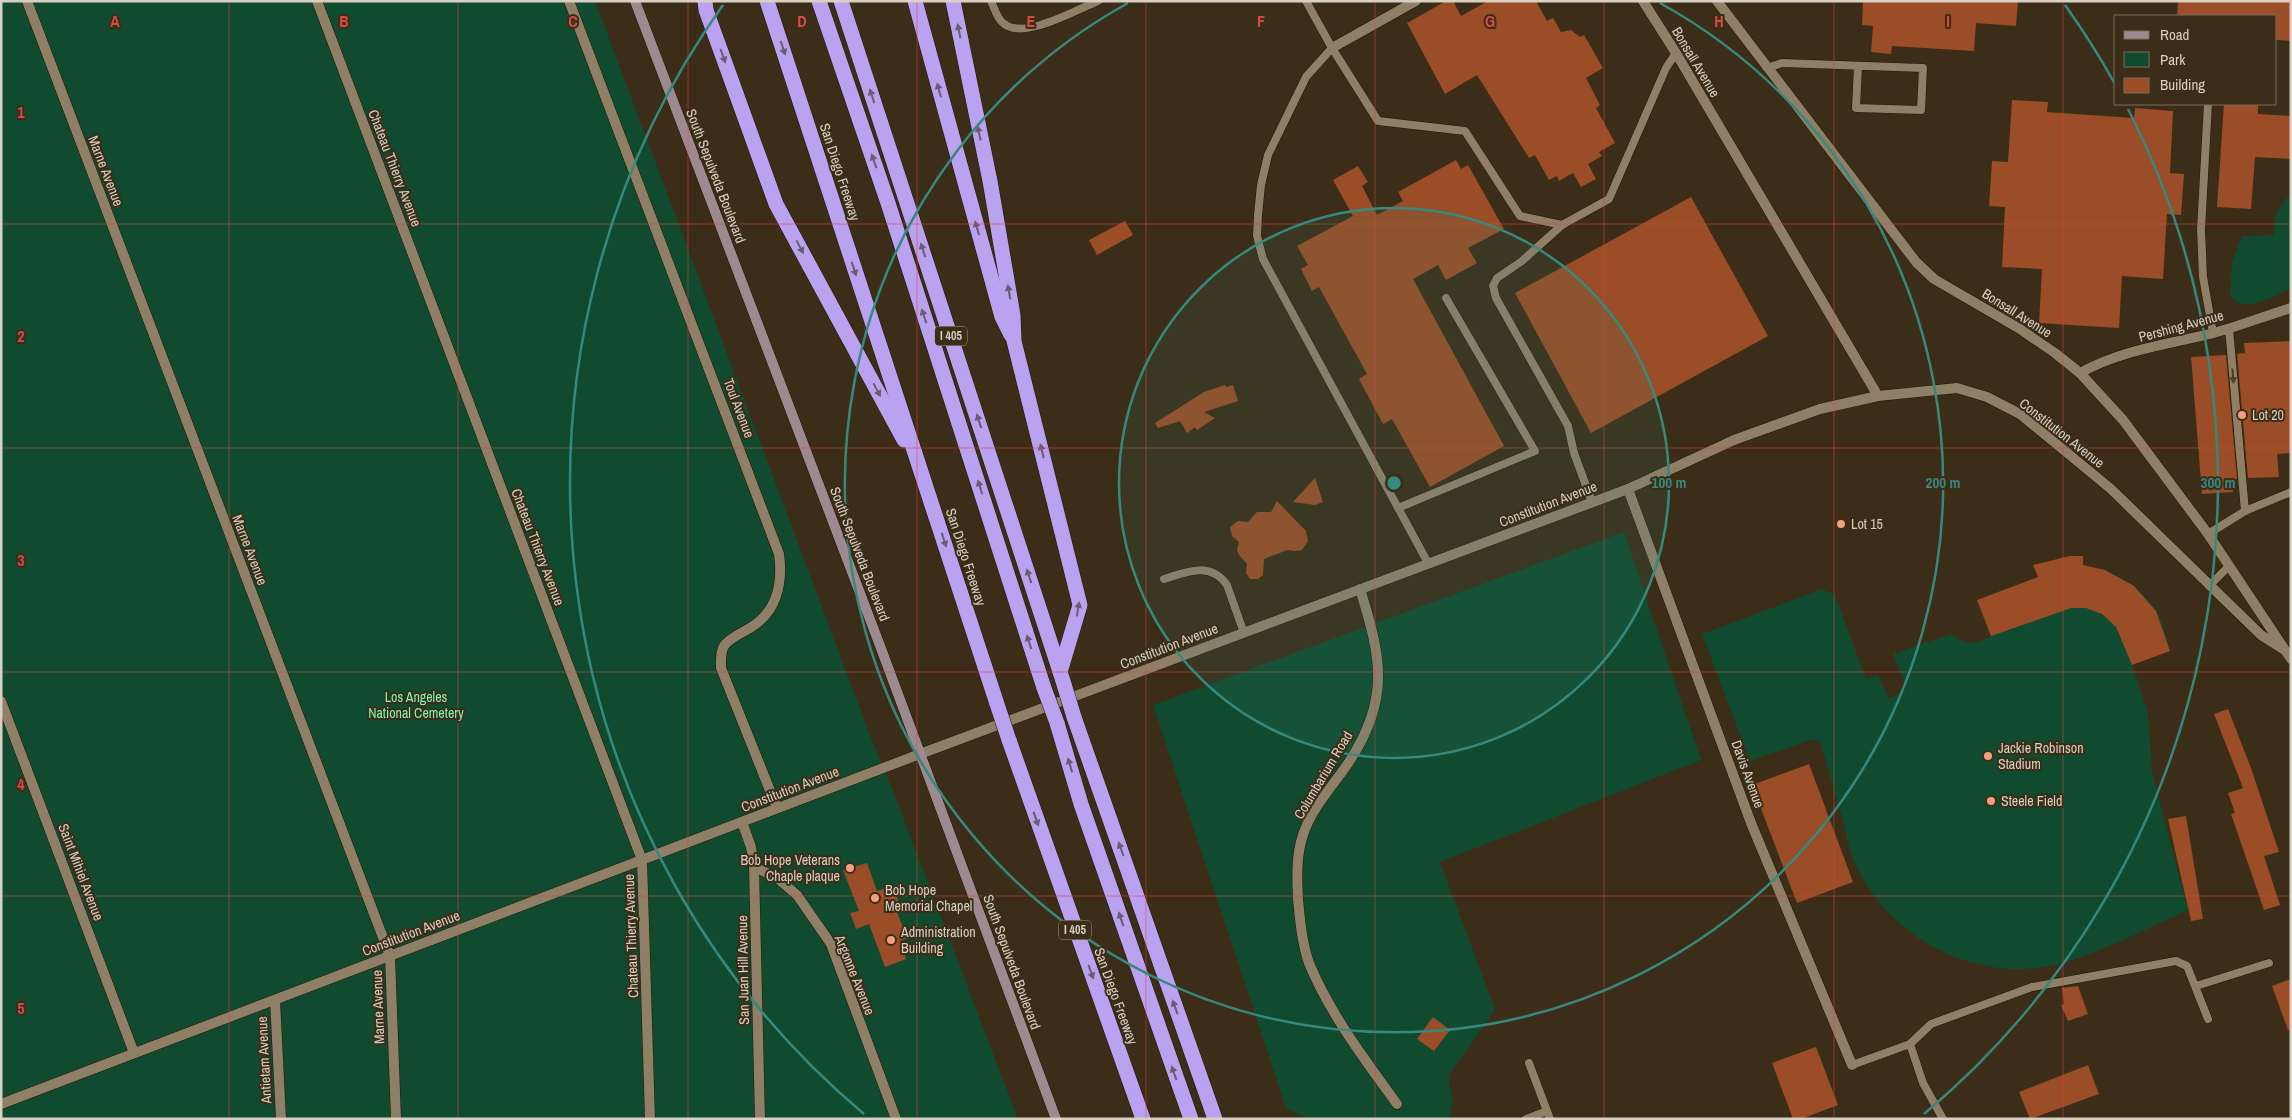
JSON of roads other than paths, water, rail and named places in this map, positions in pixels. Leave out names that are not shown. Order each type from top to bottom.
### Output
[{"type":"highway","name":"San Diego Freeway","points":[[768,1],[1009,740],[1143,1119]]},
{"type":"highway","points":[[819,1],[891,212],[1044,688],[1057,723],[1081,804],[1191,1119]]},
{"type":"highway","name":"I 405","points":[[841,1],[1074,717],[1214,1119]]},
{"type":"highway","points":[[915,1],[1002,317],[1014,341]]},
{"type":"highway","points":[[953,1],[990,181],[1013,315],[1014,341],[1080,605],[1061,677]]},
{"type":"highway","points":[[704,4],[776,204],[924,477]]},
{"type":"main road","name":"South Sepulveda Boulevard","points":[[635,1],[876,634],[1056,1119]]},
{"type":"street","name":"Marne Avenue","points":[[27,1],[390,956],[396,1119]]},
{"type":"street","name":"Chateau Thierry Avenue","points":[[317,1],[642,860],[650,1119]]},
{"type":"street","name":"Toul Avenue","points":[[569,1],[779,554],[781,570],[780,589],[772,607],[756,624],[725,645],[721,656],[722,668],[777,808]]},
{"type":"street","points":[[1332,48],[1416,1]]},
{"type":"street","name":"Bonsall Avenue","points":[[1643,1],[1676,53],[1878,396]]},
{"type":"street","name":"Bonsall Avenue","points":[[1716,1],[1916,262],[1934,279],[2020,329],[2056,353],[2080,373],[2123,420],[2208,534],[2291,659]]},
{"type":"street","name":"Pershing Avenue","points":[[2080,373],[2094,365],[2116,357],[2213,333],[2291,308]]},
{"type":"street","name":"Constitution Avenue","points":[[1,1104],[777,808],[1628,489],[1734,440],[1820,409],[1878,396],[1957,388],[1987,398],[2020,414],[2111,489],[2261,635],[2283,649]]},
{"type":"street","name":"Davis Avenue","points":[[1628,489],[1751,823],[1852,1065]]},
{"type":"street","name":"Columbarium Road","points":[[1360,589],[1373,630],[1379,662],[1379,685],[1365,732],[1350,761],[1316,806],[1303,836],[1298,865],[1298,889],[1301,925],[1309,962],[1359,1052],[1397,1104]]},
{"type":"street","name":"Saint Mihiel Avenue","points":[[1,701],[134,1053]]},
{"type":"street","name":"San Juan Hill Avenue","points":[[742,822],[751,847],[754,867],[760,1119]]},
{"type":"street","name":"Argonne Avenue","points":[[754,867],[776,877],[797,895],[830,944],[896,1119]]},
{"type":"street","name":"Antietam Avenue","points":[[275,1000],[281,1119]]},
{"type":"lane","points":[[992,1],[1001,22],[1013,29],[1035,27],[1098,1]]},
{"type":"lane","points":[[1306,1],[1332,48],[1378,121],[1465,131],[1520,216],[1562,225]]},
{"type":"lane","points":[[1332,48],[1306,77],[1268,155],[1261,185],[1258,236],[1263,259],[1428,563]]},
{"type":"lane","points":[[1592,502],[1574,453],[1568,426],[1496,298],[1493,286],[1497,278],[1522,261],[1562,225],[1609,199],[1666,68],[1676,53]]},
{"type":"lane","points":[[1767,68],[1782,63],[1923,68],[1922,110],[1856,108],[1858,66]]},
{"type":"lane","points":[[2208,105],[2201,228],[2203,277],[2213,333]]},
{"type":"lane","points":[[1398,508],[1535,451],[1446,298]]},
{"type":"lane","points":[[2229,328],[2246,510]]},
{"type":"lane","points":[[2208,534],[2246,510],[2291,492]]},
{"type":"lane","points":[[2209,586],[2229,566]]},
{"type":"lane","points":[[1164,579],[1199,569],[1214,573],[1222,578],[1227,585],[1244,633]]},
{"type":"lane","points":[[1852,1065],[1910,1044],[1931,1024],[2032,987],[2176,961],[2187,966],[2208,1019]]},
{"type":"lane","points":[[2196,986],[2268,963]]},
{"type":"lane","points":[[1910,1044],[1923,1083],[1943,1119]]},
{"type":"lane","points":[[1529,1062],[1550,1119]]},
{"type":"lane","points":[[1526,1119],[1547,1110]]},
{"type":"place","name":"Lot 20","points":[[2242,415]]},
{"type":"place","name":"Lot 15","points":[[1841,524]]},
{"type":"place","name":"Jackie Robinson Stadium","points":[[1988,756]]},
{"type":"place","name":"Steele Field","points":[[1991,801]]},
{"type":"place","name":"Bob Hope Veterans Chaple plaque","points":[[850,868]]},
{"type":"place","name":"Bob Hope Memorial Chapel","points":[[875,898]]},
{"type":"place","name":"Administration Building","points":[[891,940]]},
{"type":"park label","name":"Los Angeles National Cemetery","points":[[416,706]]}]
